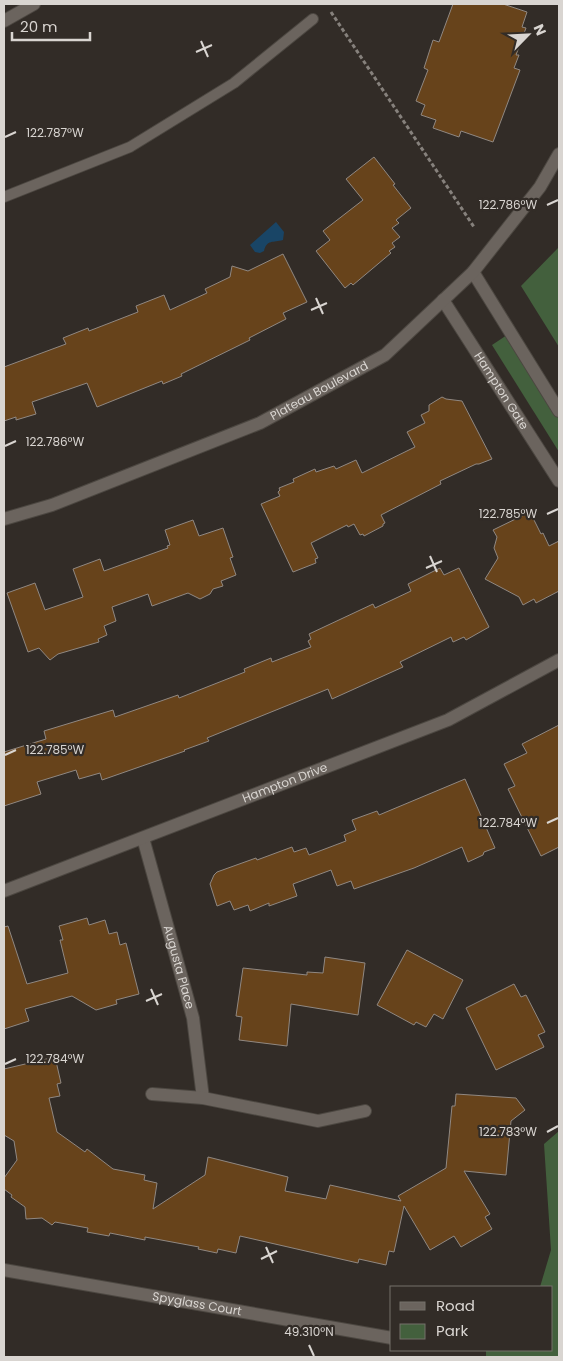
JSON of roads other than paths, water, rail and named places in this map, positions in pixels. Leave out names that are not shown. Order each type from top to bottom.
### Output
[{"type":"street","points":[[4,21],[26,6]]},
{"type":"street","name":"Plateau Boulevard","points":[[4,519],[52,505],[260,423],[385,355],[473,272],[540,187],[559,154]]},
{"type":"street","points":[[473,272],[559,411]]},
{"type":"street","name":"Hampton Gate","points":[[444,300],[559,481]]},
{"type":"street","name":"Hampton Drive","points":[[4,891],[448,720],[559,660]]},
{"type":"street","name":"Augusta Place","points":[[143,838],[193,1018],[203,1098]]},
{"type":"street","points":[[152,1094],[203,1098],[318,1121],[365,1111]]},
{"type":"street","name":"Spyglass Court","points":[[4,1270],[390,1338]]},
{"type":"lane","points":[[4,197],[130,147],[234,83],[313,19]]},
{"type":"water","points":[[276,222],[284,232],[283,240],[269,243],[264,251],[260,253],[255,252],[250,245]]}]
